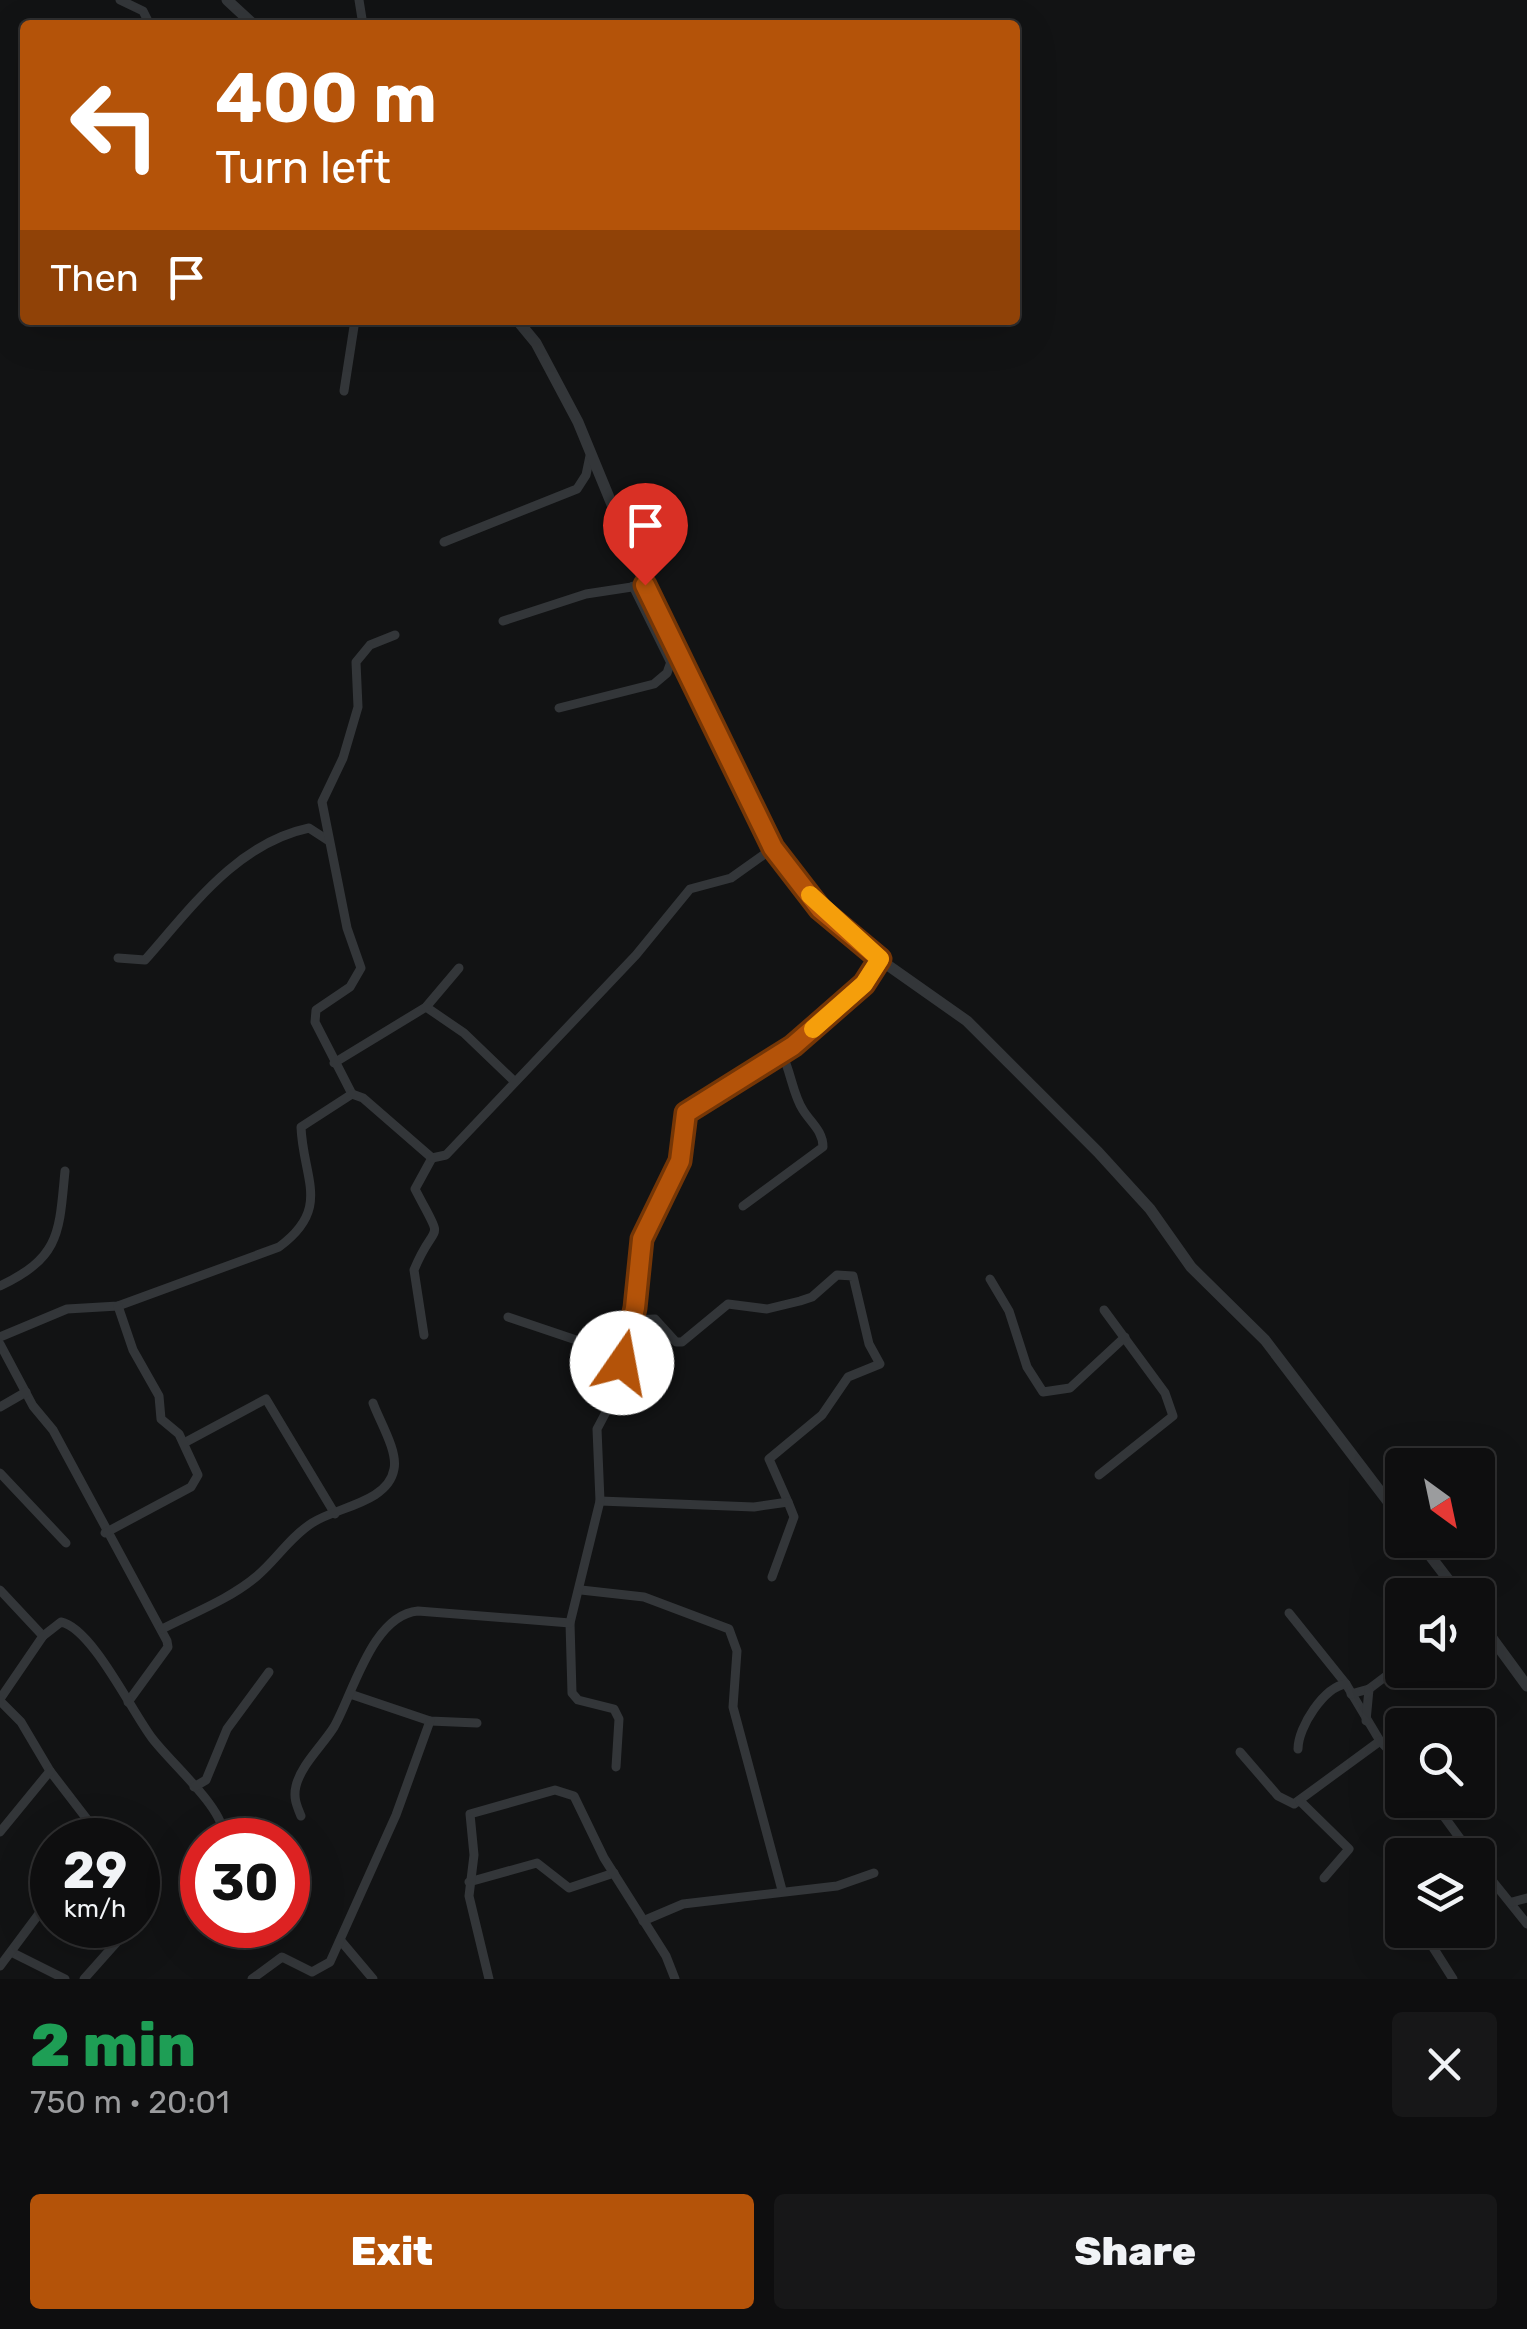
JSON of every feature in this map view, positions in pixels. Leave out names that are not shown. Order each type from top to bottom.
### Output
[{"type":"street","points":[[120,0],[143,10],[148,20]]},
{"type":"street","points":[[227,0],[249,20]]},
{"type":"street","points":[[344,391],[354,325]]},
{"type":"street","points":[[520,325],[536,343],[591,453],[639,585],[773,848],[820,909],[880,959],[967,1021],[1098,1152],[1150,1209],[1191,1267],[1265,1340],[1385,1498]]},
{"type":"street","points":[[444,542],[577,489],[586,476],[591,453]]},
{"type":"street","points":[[502,621],[570,599],[639,585]]},
{"type":"street","points":[[396,634],[370,645],[356,662],[358,707],[338,771],[322,796],[328,841],[361,968],[350,987],[316,1010],[316,1022],[352,1094],[363,1098],[432,1158]]},
{"type":"street","points":[[559,708],[654,684],[667,674],[676,659]]},
{"type":"street","points":[[118,958],[146,960],[214,880],[279,839],[310,828],[328,841]]},
{"type":"street","points":[[424,1334],[414,1270],[435,1236],[436,1226],[415,1187],[432,1158],[446,1155],[636,955],[690,889],[731,878],[773,848]]},
{"type":"street","points":[[616,1767],[619,1719],[614,1709],[578,1700],[572,1693],[570,1624],[600,1501],[598,1429],[622,1363],[642,1239],[680,1161],[686,1113],[782,1054],[864,984],[880,959]]},
{"type":"street","points":[[334,1062],[426,1007],[459,968]]},
{"type":"street","points":[[426,1007],[464,1033],[514,1080]]},
{"type":"street","points":[[743,1206],[824,1146],[821,1134],[800,1105],[796,1082],[782,1054]]},
{"type":"street","points":[[128,1702],[168,1648],[162,1628],[0,1341],[67,1309],[118,1306],[242,1262],[297,1234],[309,1213],[312,1178],[301,1127],[352,1094]]},
{"type":"street","points":[[0,1286],[51,1252],[61,1218],[64,1171]]},
{"type":"street","points":[[630,1320],[654,1319],[676,1342],[682,1342],[728,1304],[768,1309],[812,1296],[837,1275],[854,1276],[869,1344],[880,1364],[848,1377],[822,1415],[770,1459],[794,1517],[772,1577]]},
{"type":"street","points":[[990,1280],[1010,1312],[1028,1366],[1043,1392],[1070,1388],[1125,1337]]},
{"type":"street","points":[[106,1533],[198,1482],[184,1443],[171,1425],[160,1419],[158,1396],[133,1350],[118,1306]]},
{"type":"street","points":[[1098,1475],[1173,1416],[1166,1393],[1104,1310]]},
{"type":"street","points":[[508,1317],[585,1343],[622,1363]]},
{"type":"street","points":[[0,1407],[26,1392]]},
{"type":"street","points":[[184,1443],[266,1399],[335,1514]]},
{"type":"street","points":[[162,1628],[254,1579],[281,1547],[316,1520],[335,1514],[388,1484],[394,1470],[373,1403]]},
{"type":"street","points":[[0,1473],[66,1542]]},
{"type":"street","points":[[600,1501],[707,1506],[788,1502]]},
{"type":"street","points":[[1432,1558],[1447,1578]]},
{"type":"street","points":[[0,1590],[43,1636]]},
{"type":"street","points":[[581,1590],[644,1596],[729,1629],[737,1651],[733,1707],[782,1890]]},
{"type":"street","points":[[301,1816],[294,1800],[298,1780],[336,1723],[378,1640],[411,1612],[570,1624]]},
{"type":"street","points":[[1289,1613],[1349,1689],[1385,1746]]},
{"type":"street","points":[[86,1818],[50,1771],[21,1722],[0,1700],[43,1636],[61,1622],[69,1624],[92,1648],[214,1818]]},
{"type":"street","points":[[1495,1642],[1527,1686]]},
{"type":"street","points":[[194,1787],[206,1780],[227,1729],[270,1672]]},
{"type":"street","points":[[1298,1749],[1299,1732],[1327,1694],[1369,1689],[1385,1677]]},
{"type":"street","points":[[1366,1721],[1369,1689]]},
{"type":"street","points":[[350,1694],[430,1721],[478,1723]]},
{"type":"street","points":[[252,1979],[282,1957],[312,1972],[330,1962],[396,1815],[430,1721]]},
{"type":"street","points":[[1240,1752],[1278,1796],[1291,1805],[1380,1741]]},
{"type":"street","points":[[0,1832],[50,1771]]},
{"type":"street","points":[[490,1979],[469,1882],[474,1855],[470,1814],[555,1790],[574,1796],[674,1979]]},
{"type":"street","points":[[1300,1801],[1350,1849],[1324,1878]]},
{"type":"street","points":[[469,1882],[537,1863],[568,1888],[614,1872]]},
{"type":"street","points":[[643,1921],[683,1904],[837,1886],[874,1873]]},
{"type":"street","points":[[1495,1887],[1512,1902],[1527,1924]]},
{"type":"street","points":[[1512,1902],[1527,1898]]},
{"type":"street","points":[[0,1966],[30,1926]]},
{"type":"street","points":[[340,1941],[372,1979]]},
{"type":"street","points":[[84,1979],[112,1948]]},
{"type":"street","points":[[1433,1948],[1453,1979]]},
{"type":"street","points":[[11,1952],[65,1979]]},
{"type":"slow traffic","points":[[810,895],[820,909],[880,959],[864,984],[813,1029]]},
{"type":"route","points":[[622,1363],[635,1308],[642,1239],[680,1161],[686,1113],[793,1046],[864,984],[880,959],[820,909],[773,848],[645,585]]}]
